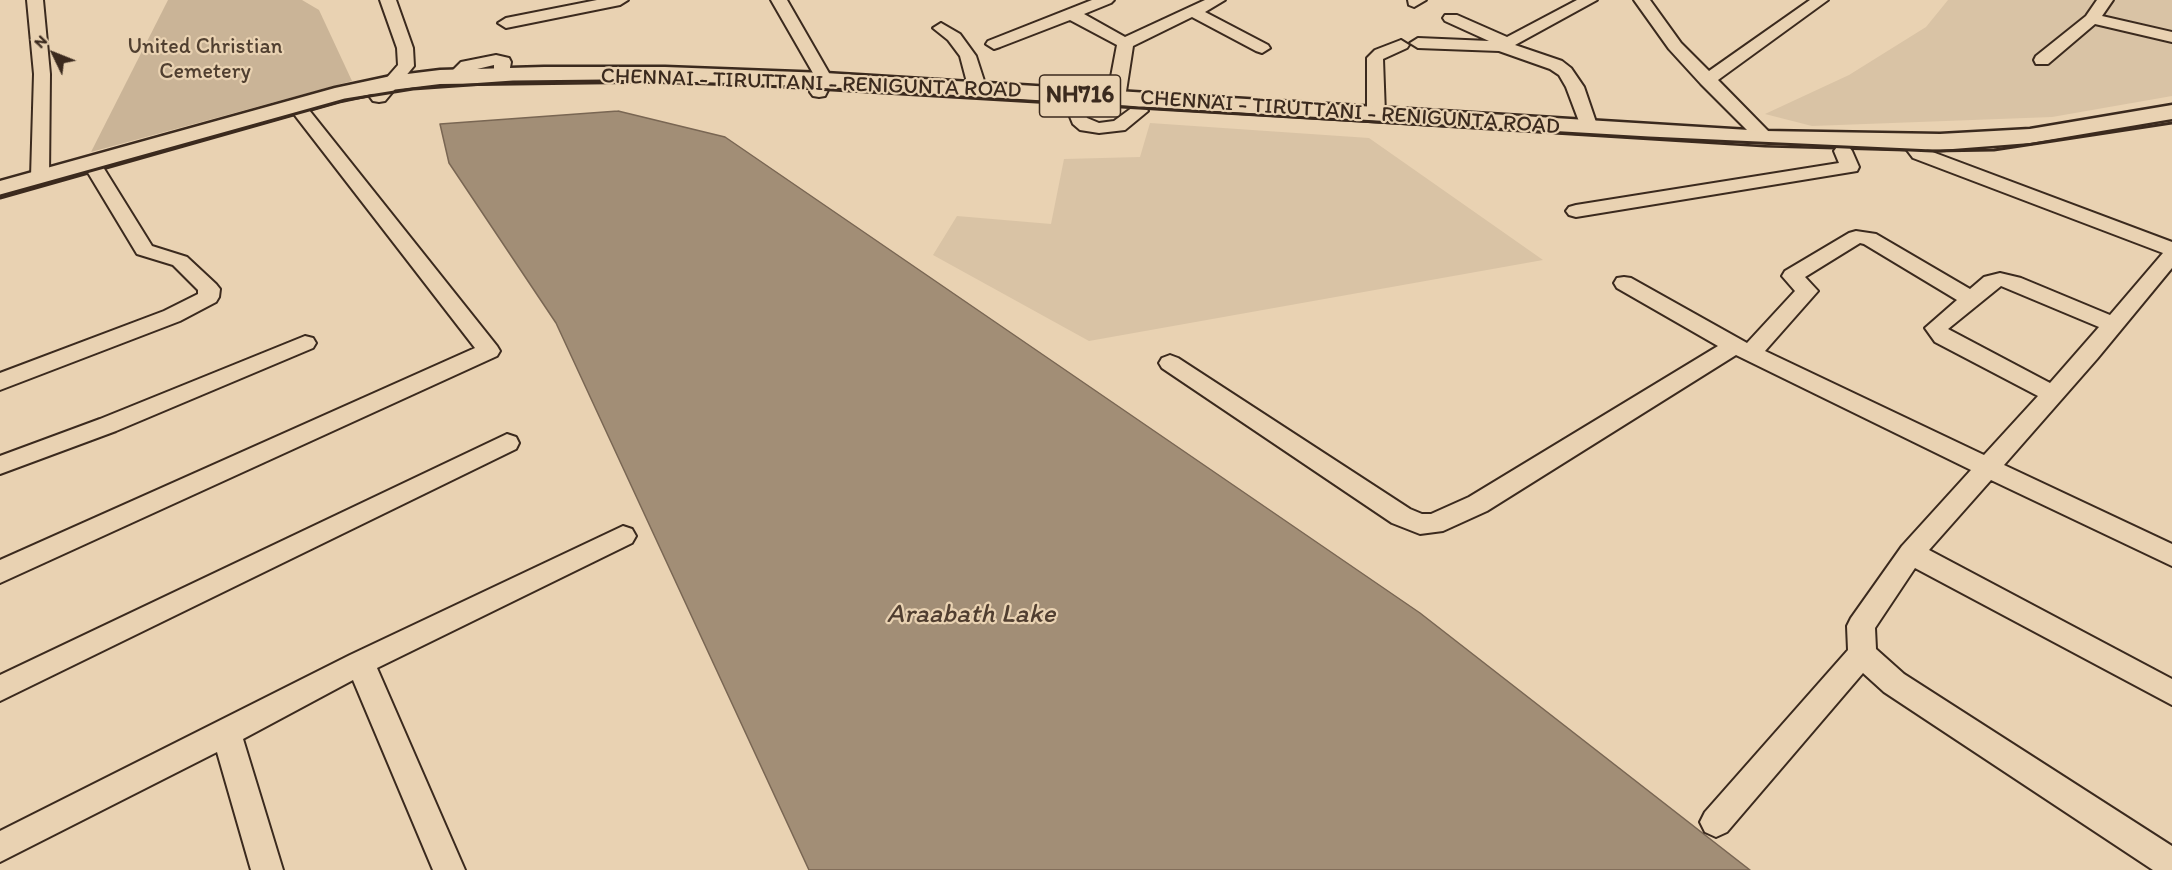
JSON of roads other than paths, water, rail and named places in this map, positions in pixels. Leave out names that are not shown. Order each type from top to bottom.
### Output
[{"type":"highway","name":"CHENNAI - TIRUTTANI - RENIGUNTA ROAD","points":[[0,189],[297,105],[454,77],[502,75],[665,74],[1075,107],[1597,139],[1842,151],[1914,148],[1940,142],[2030,136],[2172,112]]},
{"type":"highway","name":"CHENNAI - TIRUTTANI - RENIGUNTA ROAD","points":[[0,199],[385,90],[553,84],[978,90],[1992,153],[2172,127]]},
{"type":"street","points":[[35,0],[42,75],[40,177]]},
{"type":"street","points":[[385,90],[406,66],[405,48],[388,0]]},
{"type":"street","points":[[506,23],[620,0]]},
{"type":"street","points":[[779,0],[822,86]]},
{"type":"street","points":[[994,44],[1106,0]]},
{"type":"street","points":[[1125,43],[1216,0]]},
{"type":"street","points":[[1376,114],[1376,58],[1381,53],[1409,44],[1504,45],[1589,0]]},
{"type":"street","points":[[1642,0],[1675,46],[1765,138]]},
{"type":"street","points":[[1707,80],[1820,0]]},
{"type":"street","points":[[2042,60],[2092,19],[2105,0]]},
{"type":"street","points":[[1551,3],[1567,10]]},
{"type":"street","points":[[1194,12],[1262,48]]},
{"type":"street","points":[[1071,14],[1125,43]]},
{"type":"street","points":[[1451,18],[1504,45],[1546,61],[1565,72],[1575,87],[1589,128]]},
{"type":"street","points":[[2092,19],[2172,37]]},
{"type":"street","points":[[941,28],[954,36],[968,56],[978,90]]},
{"type":"street","points":[[1116,98],[1125,43]]},
{"type":"street","points":[[0,572],[489,351],[303,114]]},
{"type":"street","points":[[1914,148],[2172,249]]},
{"type":"street","points":[[1576,211],[1850,167],[1842,151]]},
{"type":"street","points":[[0,382],[172,316],[208,297],[208,289],[180,261],[144,250],[96,171]]},
{"type":"street","points":[[1170,363],[1394,512],[1420,524],[1434,524],[1478,504],[1743,350],[1807,291],[1792,276],[1856,237],[1869,238],[1971,299]]},
{"type":"street","points":[[1716,822],[1862,654],[1862,626],[1911,553],[2113,326],[2172,255]]},
{"type":"street","points":[[2053,394],[1938,334],[1936,328],[1990,282],[2005,280],[2113,326]]},
{"type":"street","points":[[1624,283],[1743,350],[2172,556]]},
{"type":"street","points":[[0,465],[108,425],[305,343]]},
{"type":"street","points":[[0,689],[507,444]]},
{"type":"street","points":[[0,847],[360,663],[623,536]]},
{"type":"street","points":[[1911,553],[2172,693]]},
{"type":"street","points":[[1862,654],[1894,683],[2172,864]]},
{"type":"street","points":[[360,663],[449,870]]},
{"type":"street","points":[[226,733],[267,870]]},
{"type":"water","name":"Araabath Lake","points":[[618,111],[725,137],[1420,613],[1750,870],[809,870],[556,323],[449,163],[440,124]]},
{"type":"railway","points":[[0,196],[345,100],[413,89],[513,82],[606,81],[747,85],[1649,138],[1932,151],[1994,150],[2172,123]]},
{"type":"park label","name":"United Christian Cemetery","points":[[205,60]]}]
